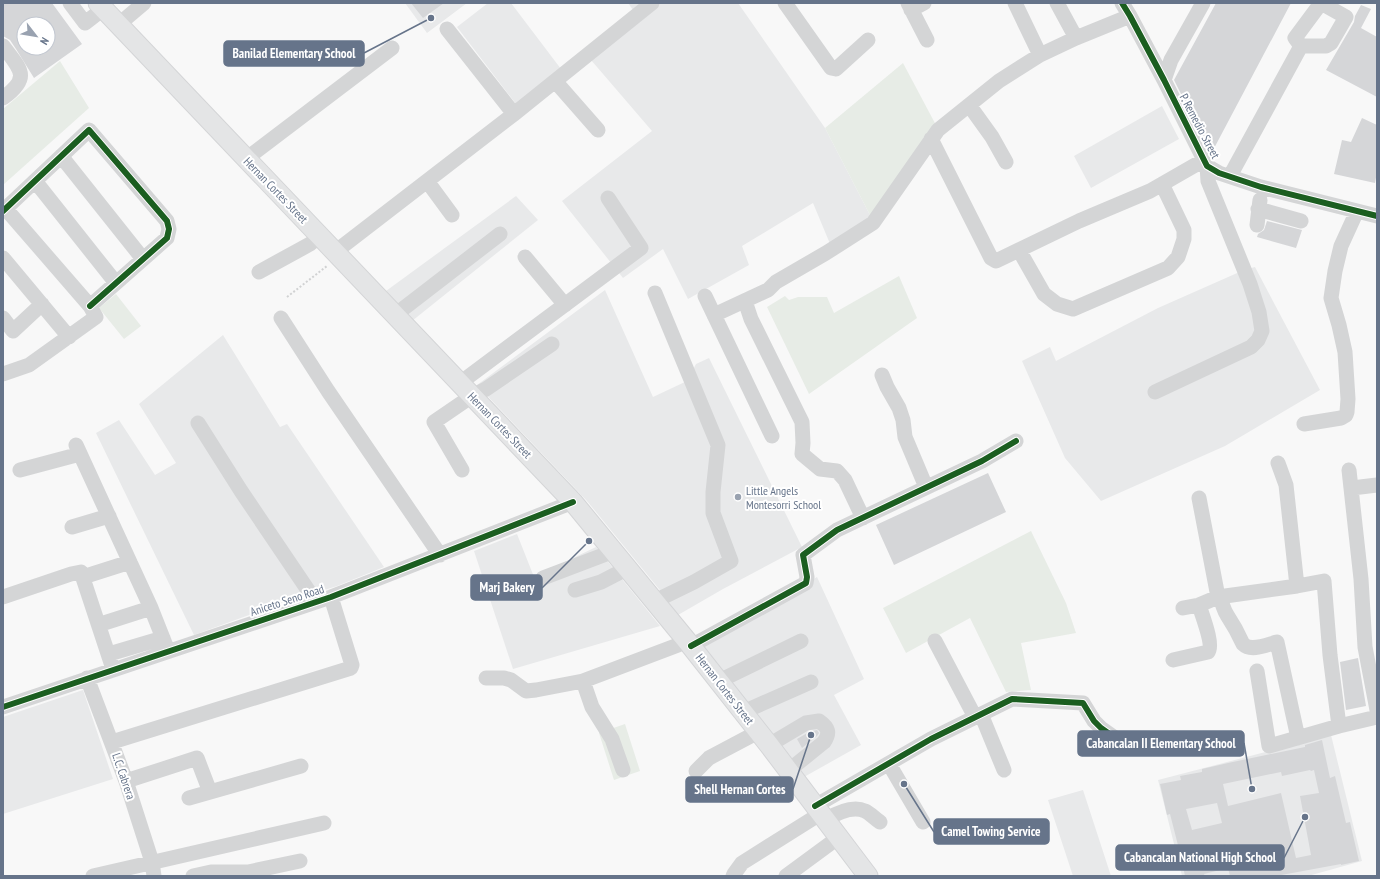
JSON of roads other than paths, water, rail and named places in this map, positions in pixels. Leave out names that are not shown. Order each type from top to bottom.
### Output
[{"type":"main road","name":"Hernan Cortes Street","points":[[100,6],[574,502],[719,681],[868,876]]},
{"type":"street","points":[[70,3],[85,23],[100,6]]},
{"type":"street","points":[[118,25],[144,3]]},
{"type":"street","points":[[337,254],[652,3]]},
{"type":"street","points":[[1015,3],[1040,55]]},
{"type":"street","points":[[1057,3],[1076,38]]},
{"type":"street","name":"P. Remedio Street","points":[[1122,3],[1164,80],[1205,163],[1219,173],[1261,187],[1377,216]]},
{"type":"street","points":[[1164,80],[1171,60],[1203,3]]},
{"type":"street","points":[[1321,3],[1346,17],[1332,43],[1326,46],[1301,46],[1295,38],[1321,3]]},
{"type":"street","points":[[915,5],[928,40]]},
{"type":"street","points":[[791,6],[831,68],[836,69],[868,40]]},
{"type":"street","points":[[714,315],[768,290],[776,282],[826,253],[873,222],[938,130],[999,81],[1040,55],[1076,38],[1130,16]]},
{"type":"street","points":[[447,29],[514,114]]},
{"type":"street","points":[[3,46],[20,70],[21,78],[20,83],[4,95]]},
{"type":"street","points":[[1230,176],[1301,46]]},
{"type":"street","points":[[246,159],[392,48]]},
{"type":"street","points":[[555,81],[598,130]]},
{"type":"street","points":[[969,105],[992,137],[1006,162]]},
{"type":"street","points":[[3,374],[29,365],[96,317],[90,306],[4,209],[89,130],[167,221],[169,229],[167,238],[90,306]]},
{"type":"street","points":[[931,139],[991,258],[996,261],[1079,221],[1150,191],[1205,163],[1208,181],[1250,284],[1259,312],[1262,331],[1258,340],[1251,347],[1155,392]]},
{"type":"street","points":[[61,156],[143,259]]},
{"type":"street","points":[[35,181],[116,283]]},
{"type":"street","points":[[427,181],[452,215]]},
{"type":"street","points":[[1019,250],[1044,294],[1057,304],[1073,309],[1168,268],[1178,257],[1184,239],[1184,230],[1162,184]]},
{"type":"street","points":[[1257,225],[1261,187]]},
{"type":"street","points":[[462,470],[434,422],[466,389],[565,305],[641,248],[608,198]]},
{"type":"street","points":[[1258,209],[1300,221]]},
{"type":"street","points":[[1304,424],[1342,418],[1347,412],[1348,399],[1345,352],[1331,298],[1341,246],[1357,211]]},
{"type":"street","points":[[395,315],[500,234]]},
{"type":"street","points":[[259,272],[310,244],[320,236]]},
{"type":"street","points":[[525,257],[565,305]]},
{"type":"street","points":[[3,258],[69,337]]},
{"type":"street","points":[[655,293],[718,445],[713,513],[731,561],[694,582],[655,601]]},
{"type":"street","points":[[705,296],[772,436]]},
{"type":"street","points":[[745,301],[751,319],[802,422],[802,454],[820,469],[837,472],[845,480],[863,518]]},
{"type":"street","points":[[3,318],[13,331],[42,304]]},
{"type":"street","points":[[281,318],[328,391],[440,555]]},
{"type":"street","points":[[466,389],[486,389],[552,344]]},
{"type":"street","points":[[882,375],[899,408],[903,420],[905,437],[926,487]]},
{"type":"street","points":[[198,423],[316,602]]},
{"type":"street","points":[[486,678],[504,678],[511,680],[526,691],[529,691],[583,681],[689,643],[806,583],[807,577],[803,555],[837,530],[982,461],[1016,441]]},
{"type":"street","points":[[20,470],[78,450],[151,608],[165,644],[109,654]]},
{"type":"street","points":[[1278,463],[1286,484],[1297,586]]},
{"type":"street","points":[[1349,470],[1361,579],[1365,647],[1377,710]]},
{"type":"street","points":[[1352,488],[1377,484]]},
{"type":"street","points":[[1199,498],[1218,597],[1245,646],[1251,648],[1277,642],[1298,738]]},
{"type":"street","name":"Aniceto Seno Road","points":[[3,707],[113,669],[165,644],[331,597],[574,502]]},
{"type":"street","points":[[72,527],[109,516]]},
{"type":"street","points":[[543,578],[614,551]]},
{"type":"street","points":[[86,576],[130,562]]},
{"type":"street","points":[[575,590],[602,582],[628,568]]},
{"type":"street","points":[[3,597],[81,572],[113,669]]},
{"type":"street","points":[[1183,608],[1199,605],[1218,597],[1324,581],[1330,655],[1339,726]]},
{"type":"street","points":[[112,742],[351,668],[352,665],[331,597]]},
{"type":"street","points":[[1172,660],[1208,652],[1210,650],[1211,647],[1208,634],[1199,605]]},
{"type":"street","points":[[101,624],[151,608]]},
{"type":"street","points":[[719,681],[801,641]]},
{"type":"street","points":[[935,641],[978,715],[1004,770]]},
{"type":"street","points":[[1257,671],[1269,746],[1377,717]]},
{"type":"street","name":"L.C. Cabrera","points":[[87,678],[126,781],[153,869]]},
{"type":"street","points":[[583,681],[592,707],[612,738],[623,770]]},
{"type":"street","points":[[743,712],[811,682]]},
{"type":"street","points":[[733,876],[742,864],[820,813],[889,764],[931,739],[1012,699],[1083,703],[1094,721],[1101,728],[1125,745]]},
{"type":"street","points":[[696,771],[709,758],[806,723],[819,721],[827,727],[829,731],[828,737],[824,742],[788,770]]},
{"type":"street","points":[[126,781],[197,758],[210,792]]},
{"type":"street","points":[[889,764],[923,822]]},
{"type":"street","points":[[189,798],[301,766]]},
{"type":"street","points":[[820,813],[834,814],[852,809],[864,810],[880,822]]},
{"type":"street","points":[[93,876],[153,869],[324,823]]},
{"type":"street","points":[[786,876],[838,837]]},
{"type":"street","points":[[194,876],[211,872],[248,872],[300,861]]},
{"type":"place","name":"Banilad Elementary School","points":[[431,18]]},
{"type":"place","name":"Little Angels Montesorri School","points":[[738,497]]},
{"type":"place","name":"Marj Bakery","points":[[589,541]]},
{"type":"place","name":"Shell Hernan Cortes","points":[[811,735]]},
{"type":"place","name":"Camel Towing Service","points":[[904,784]]},
{"type":"place","name":"Cabancalan II Elementary School","points":[[1252,789]]},
{"type":"place","name":"Cabancalan National High School","points":[[1305,817]]}]
